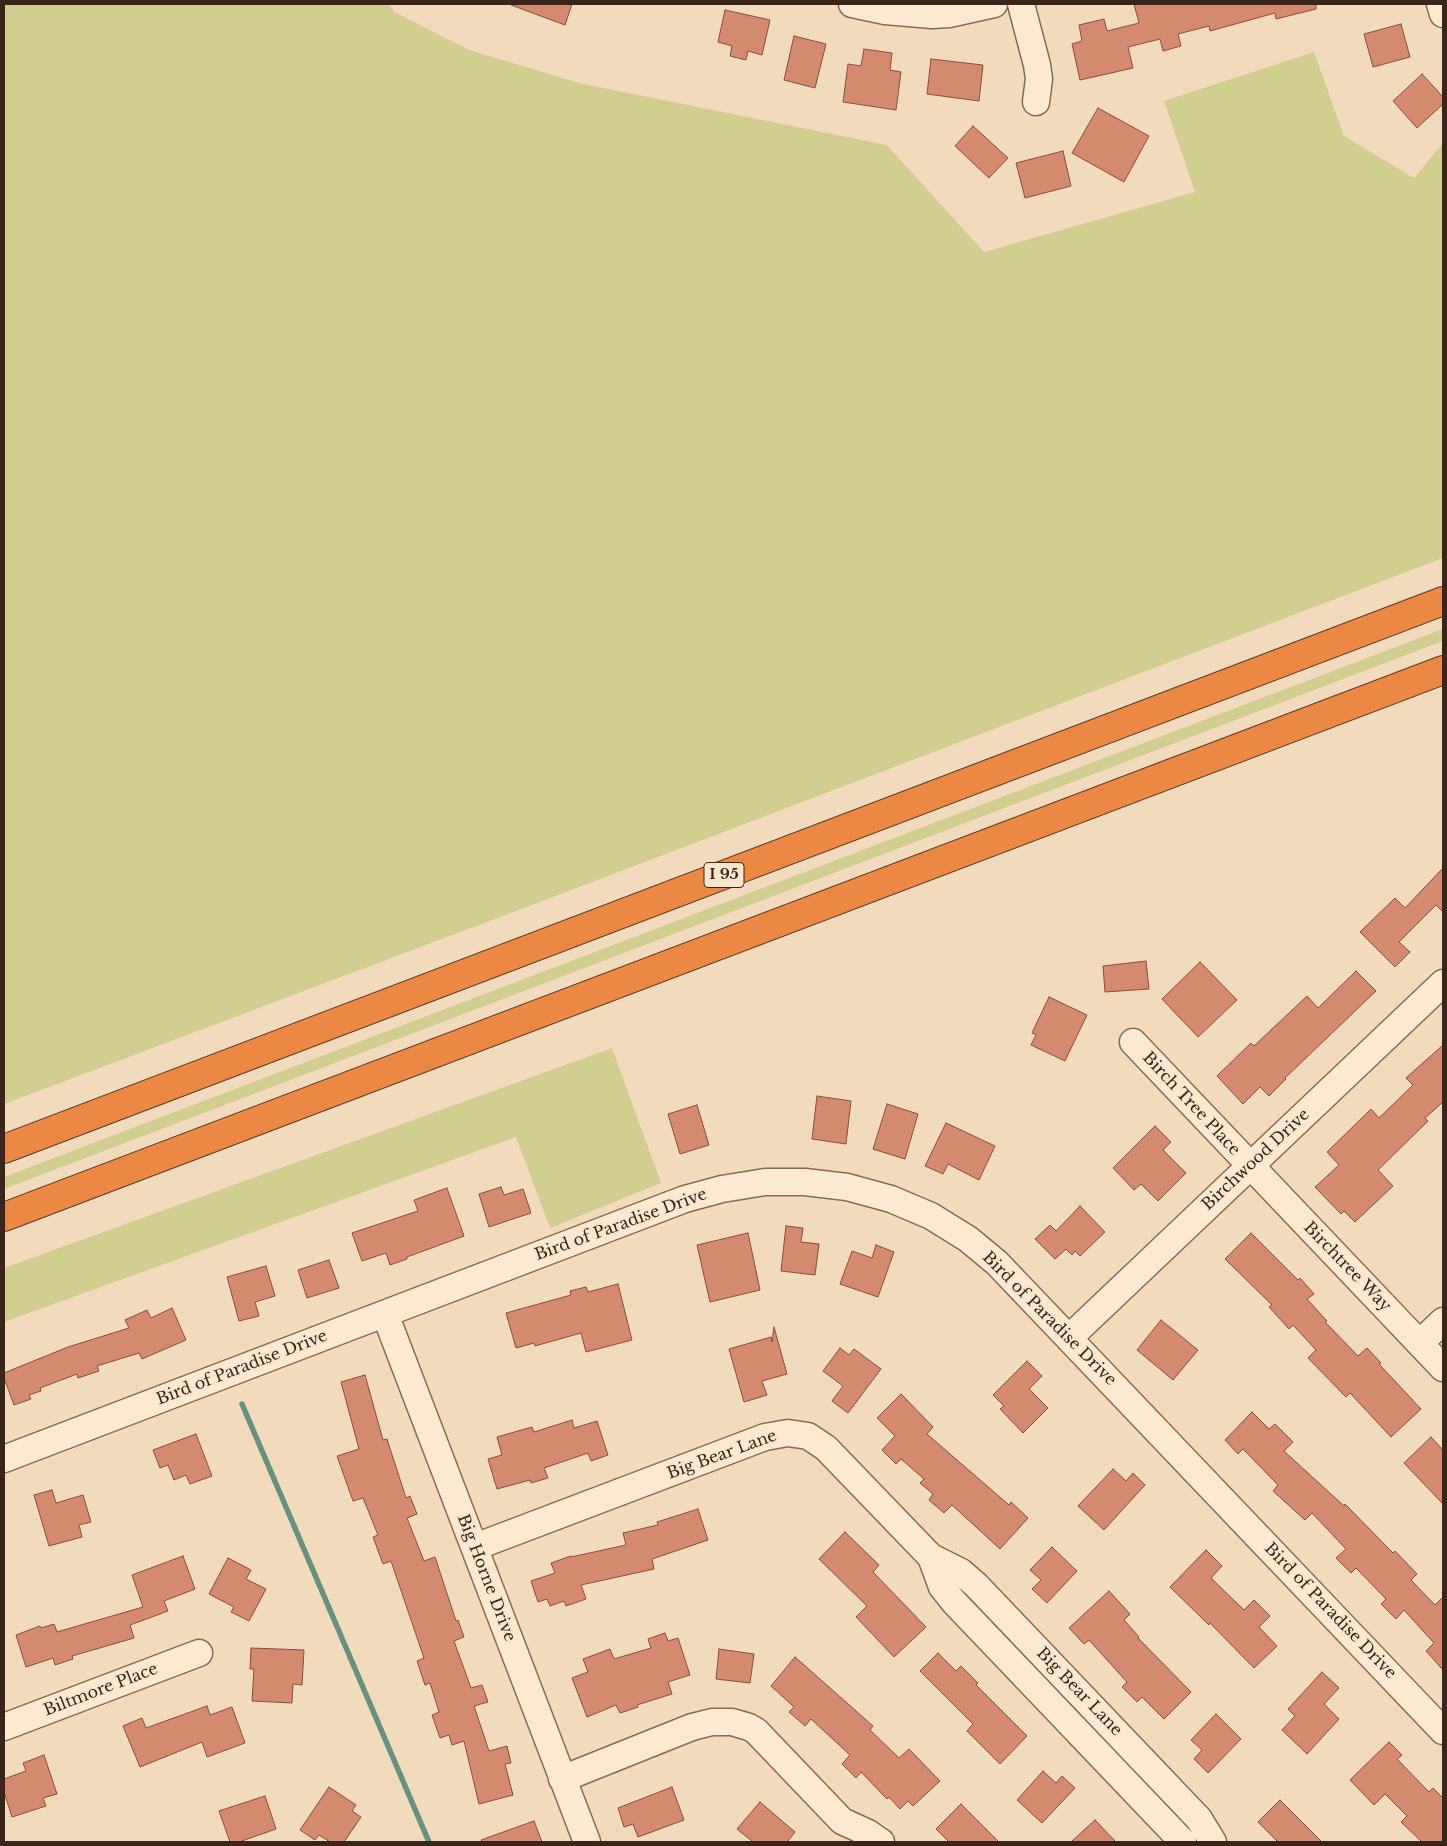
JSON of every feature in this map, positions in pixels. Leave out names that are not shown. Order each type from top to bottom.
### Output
[{"type":"highway","name":"I 95","points":[[4,1149],[1443,601]]},
{"type":"highway","points":[[4,1217],[1443,670]]},
{"type":"street","points":[[852,4],[885,11],[932,15],[994,4]]},
{"type":"street","points":[[1021,4],[1038,72],[1036,102]]},
{"type":"street","points":[[1440,4],[1443,14]]},
{"type":"street","name":"Birchwood Drive","points":[[1069,1338],[1443,983]]},
{"type":"street","name":"Birch Tree Place","points":[[1133,1042],[1250,1166]]},
{"type":"street","name":"Birchtree Way","points":[[1250,1166],[1443,1368]]},
{"type":"street","name":"Bird of Paradise Drive","points":[[4,1459],[685,1199],[744,1185],[786,1181],[825,1184],[891,1199],[931,1216],[968,1239],[997,1263],[1443,1731]]},
{"type":"street","name":"Big Horne Drive","points":[[385,1314],[587,1842]]},
{"type":"street","points":[[1420,1343],[1443,1321]]},
{"type":"street","name":"Big Bear Lane","points":[[475,1548],[754,1441],[774,1435],[795,1433],[814,1439],[826,1448],[931,1557],[961,1572],[976,1585],[1199,1819],[1213,1842]]},
{"type":"street","name":"Big Bear Lane","points":[[931,1557],[942,1587],[954,1602],[1183,1842]]},
{"type":"street","name":"Biltmore Place","points":[[4,1727],[199,1652]]},
{"type":"street","points":[[562,1778],[692,1727],[712,1722],[732,1722],[749,1727],[762,1736],[845,1832],[868,1833],[881,1842]]},
{"type":"shaded area","points":[[4,4],[389,4],[394,12],[469,50],[583,84],[887,145],[984,252],[1195,192],[1164,101],[1314,52],[1344,136],[1414,178],[1443,143],[1443,558],[4,1104]]},
{"type":"shaded area","points":[[1443,629],[1443,641],[4,1189],[4,1177]]},
{"type":"shaded area","points":[[612,1048],[661,1183],[550,1228],[516,1137],[4,1322],[4,1268]]},
{"type":"building","points":[[511,4],[572,4],[565,25]]},
{"type":"building","points":[[1134,4],[1316,4],[1316,9],[1276,19],[1275,13],[1210,31],[1209,26],[1178,34],[1181,46],[1163,51],[1160,39],[1128,47],[1133,68],[1080,80],[1072,44],[1082,41],[1079,25],[1104,19],[1107,31],[1139,23]]},
{"type":"building","points":[[725,10],[770,20],[762,55],[748,51],[746,60],[730,56],[732,46],[718,42]]},
{"type":"building","points":[[1401,24],[1410,57],[1373,67],[1364,34]]},
{"type":"building","points":[[794,36],[826,44],[815,88],[784,80]]},
{"type":"building","points":[[864,49],[892,53],[890,70],[901,72],[896,110],[843,102],[848,64],[861,66]]},
{"type":"building","points":[[931,59],[983,65],[979,101],[927,94]]},
{"type":"building","points":[[1422,74],[1443,97],[1443,104],[1417,128],[1393,101]]},
{"type":"building","points":[[1098,108],[1149,136],[1124,182],[1072,153]]},
{"type":"building","points":[[973,126],[1008,158],[989,178],[955,146]]},
{"type":"building","points":[[1063,151],[1071,186],[1025,198],[1016,163]]},
{"type":"building","points":[[1443,868],[1443,912],[1436,905],[1399,942],[1410,952],[1395,967],[1360,932],[1395,898],[1405,908]]},
{"type":"building","points":[[1146,961],[1149,989],[1105,992],[1103,966]]},
{"type":"building","points":[[1200,962],[1237,1000],[1198,1037],[1162,999]]},
{"type":"building","points":[[1356,971],[1376,991],[1285,1078],[1269,1096],[1260,1087],[1243,1104],[1217,1076],[1251,1043],[1254,1046],[1307,996],[1318,1008]]},
{"type":"building","points":[[1049,997],[1087,1015],[1065,1061],[1031,1045],[1036,1035],[1032,1033]]},
{"type":"building","points":[[1443,1045],[1443,1102],[1425,1118],[1428,1121],[1378,1170],[1393,1186],[1355,1222],[1344,1211],[1341,1214],[1315,1187],[1339,1165],[1327,1152],[1371,1109],[1379,1118],[1413,1085],[1406,1078]]},
{"type":"building","points":[[817,1096],[851,1101],[846,1144],[812,1139]]},
{"type":"building","points":[[887,1104],[918,1114],[905,1159],[873,1149]]},
{"type":"building","points":[[697,1105],[709,1145],[680,1154],[668,1114]]},
{"type":"building","points":[[946,1123],[995,1146],[979,1180],[948,1164],[943,1174],[925,1166]]},
{"type":"building","points":[[1155,1126],[1171,1142],[1163,1150],[1186,1173],[1158,1201],[1141,1184],[1134,1190],[1113,1168]]},
{"type":"building","points":[[501,1187],[504,1195],[523,1189],[531,1213],[489,1227],[479,1194]]},
{"type":"building","points":[[447,1188],[464,1236],[390,1265],[386,1253],[362,1261],[352,1233],[418,1211],[414,1200]]},
{"type":"building","points":[[1080,1206],[1105,1232],[1080,1256],[1075,1251],[1072,1255],[1066,1249],[1055,1259],[1035,1239],[1050,1225],[1056,1231]]},
{"type":"building","points":[[786,1226],[803,1228],[801,1242],[819,1244],[815,1275],[781,1271]]},
{"type":"building","points":[[748,1233],[760,1290],[710,1302],[697,1245]]},
{"type":"building","points":[[1251,1233],[1298,1280],[1300,1278],[1314,1294],[1307,1299],[1327,1321],[1325,1322],[1358,1356],[1367,1348],[1381,1363],[1379,1364],[1421,1409],[1391,1437],[1350,1393],[1346,1397],[1308,1358],[1316,1350],[1293,1325],[1289,1329],[1269,1307],[1272,1305],[1225,1259]]},
{"type":"building","points":[[876,1245],[894,1252],[878,1297],[840,1284],[852,1251],[872,1258]]},
{"type":"building","points":[[329,1260],[339,1288],[307,1298],[298,1270]]},
{"type":"building","points":[[266,1266],[275,1296],[255,1302],[259,1316],[239,1321],[227,1277]]},
{"type":"building","points":[[618,1284],[632,1340],[586,1352],[581,1333],[535,1346],[534,1343],[516,1348],[506,1313],[571,1295],[570,1291],[586,1287],[588,1292]]},
{"type":"building","points":[[172,1308],[186,1340],[142,1359],[139,1353],[97,1366],[99,1371],[78,1378],[77,1374],[40,1388],[41,1391],[29,1395],[31,1399],[14,1405],[4,1373],[68,1347],[129,1328],[125,1320],[147,1310],[151,1318]]},
{"type":"building","points":[[1161,1320],[1198,1350],[1173,1380],[1137,1350]]},
{"type":"building","points":[[774,1327],[787,1374],[762,1381],[767,1395],[744,1402],[729,1349],[771,1337],[772,1342]]},
{"type":"building","points":[[840,1348],[849,1355],[854,1349],[881,1369],[848,1413],[832,1401],[843,1386],[823,1371]]},
{"type":"building","points":[[1027,1361],[1042,1376],[1029,1389],[1048,1408],[1023,1433],[1000,1409],[1004,1406],[993,1395]]},
{"type":"building","points":[[365,1375],[383,1440],[387,1439],[406,1498],[410,1496],[417,1514],[407,1518],[424,1561],[435,1557],[456,1621],[458,1620],[464,1637],[454,1641],[471,1688],[482,1685],[488,1702],[474,1706],[489,1751],[507,1746],[511,1763],[505,1764],[513,1795],[479,1804],[464,1741],[452,1745],[449,1735],[440,1738],[432,1715],[439,1712],[430,1683],[425,1685],[417,1661],[424,1658],[391,1561],[383,1564],[373,1537],[378,1535],[363,1498],[353,1501],[337,1456],[359,1449],[341,1382]]},
{"type":"building","points":[[901,1394],[933,1427],[927,1434],[1009,1505],[1011,1502],[1028,1518],[1000,1549],[952,1505],[944,1513],[929,1500],[933,1494],[920,1483],[924,1479],[901,1459],[896,1464],[882,1450],[895,1436],[877,1418]]},
{"type":"building","points":[[1252,1412],[1269,1429],[1275,1424],[1293,1442],[1284,1451],[1344,1506],[1345,1504],[1393,1553],[1395,1551],[1417,1574],[1411,1580],[1435,1605],[1443,1597],[1443,1670],[1426,1651],[1434,1643],[1404,1610],[1396,1619],[1381,1604],[1386,1599],[1356,1568],[1351,1573],[1336,1558],[1346,1549],[1312,1513],[1305,1520],[1273,1491],[1278,1485],[1243,1449],[1238,1454],[1225,1440]]},
{"type":"building","points":[[572,1420],[574,1428],[597,1421],[608,1455],[591,1461],[588,1453],[544,1468],[548,1478],[531,1483],[530,1480],[497,1489],[488,1459],[502,1455],[497,1437],[532,1427],[534,1432]]},
{"type":"building","points":[[196,1434],[212,1476],[190,1484],[186,1475],[174,1480],[168,1465],[160,1468],[153,1450]]},
{"type":"building","points":[[1431,1437],[1443,1450],[1443,1504],[1404,1463]]},
{"type":"building","points":[[1113,1469],[1126,1481],[1133,1473],[1145,1485],[1104,1530],[1078,1506]]},
{"type":"building","points":[[52,1490],[56,1503],[83,1495],[91,1522],[79,1525],[82,1537],[49,1546],[34,1495]]},
{"type":"building","points":[[698,1509],[708,1540],[652,1559],[654,1569],[581,1585],[586,1599],[566,1606],[564,1601],[550,1606],[547,1599],[538,1602],[531,1581],[555,1573],[551,1563],[571,1556],[626,1545],[623,1533],[658,1525],[657,1522]]},
{"type":"building","points":[[845,1532],[879,1565],[873,1572],[926,1627],[894,1657],[856,1617],[867,1606],[819,1559]]},
{"type":"building","points":[[1052,1547],[1077,1571],[1047,1603],[1032,1589],[1041,1580],[1030,1570]]},
{"type":"building","points":[[1206,1550],[1222,1566],[1211,1578],[1244,1610],[1254,1600],[1270,1616],[1259,1627],[1277,1646],[1254,1668],[1210,1623],[1209,1625],[1170,1587]]},
{"type":"building","points":[[183,1556],[195,1589],[164,1601],[168,1611],[130,1625],[134,1638],[72,1656],[73,1659],[55,1665],[53,1658],[26,1667],[16,1635],[40,1626],[41,1628],[54,1624],[57,1632],[143,1607],[132,1575]]},
{"type":"building","points":[[228,1558],[251,1570],[246,1579],[266,1589],[249,1621],[231,1612],[234,1607],[209,1594]]},
{"type":"building","points":[[1109,1591],[1130,1614],[1124,1620],[1138,1638],[1191,1692],[1164,1719],[1142,1697],[1137,1702],[1122,1687],[1127,1682],[1089,1640],[1084,1644],[1069,1628]]},
{"type":"building","points":[[665,1633],[668,1641],[678,1638],[690,1675],[668,1682],[672,1694],[637,1705],[638,1707],[620,1713],[616,1705],[587,1717],[572,1678],[588,1672],[583,1659],[610,1649],[614,1659],[651,1648],[648,1639]]},
{"type":"building","points":[[251,1648],[304,1650],[302,1685],[293,1684],[292,1703],[252,1701],[254,1669],[250,1669]]},
{"type":"building","points":[[719,1649],[754,1654],[750,1683],[716,1679]]},
{"type":"building","points":[[938,1653],[956,1671],[961,1666],[978,1683],[976,1685],[1027,1736],[1000,1764],[967,1731],[973,1724],[920,1671]]},
{"type":"building","points":[[795,1657],[873,1726],[870,1730],[899,1758],[909,1749],[940,1781],[913,1806],[908,1801],[900,1809],[889,1797],[887,1799],[861,1772],[856,1778],[842,1764],[850,1755],[811,1719],[805,1726],[789,1712],[794,1707],[771,1686]]},
{"type":"building","points":[[1322,1672],[1339,1688],[1324,1704],[1339,1719],[1307,1754],[1282,1730],[1295,1716],[1288,1709]]},
{"type":"building","points":[[207,1706],[210,1715],[232,1707],[245,1743],[207,1757],[202,1742],[140,1767],[123,1726],[142,1718],[146,1728]]},
{"type":"building","points":[[1216,1714],[1241,1739],[1208,1773],[1194,1759],[1202,1750],[1191,1740]]},
{"type":"building","points":[[1389,1742],[1402,1755],[1397,1759],[1429,1792],[1433,1788],[1443,1798],[1443,1842],[1422,1842],[1401,1822],[1407,1816],[1385,1794],[1374,1805],[1350,1780]]},
{"type":"building","points":[[44,1755],[57,1794],[43,1798],[46,1806],[12,1817],[4,1792],[4,1779],[26,1771],[23,1763]]},
{"type":"building","points":[[1043,1771],[1056,1783],[1062,1776],[1075,1788],[1042,1823],[1017,1800]]},
{"type":"building","points":[[329,1787],[356,1805],[352,1811],[361,1817],[344,1842],[330,1842],[319,1835],[315,1840],[300,1830]]},
{"type":"building","points":[[672,1787],[684,1820],[638,1837],[633,1824],[624,1827],[618,1808]]},
{"type":"building","points":[[265,1796],[276,1829],[239,1842],[230,1842],[219,1811]]},
{"type":"building","points":[[1280,1800],[1322,1842],[1278,1842],[1258,1822]]},
{"type":"building","points":[[760,1802],[795,1832],[787,1842],[753,1842],[737,1829]]},
{"type":"building","points":[[961,1804],[999,1842],[949,1842],[936,1829]]},
{"type":"building","points":[[1095,1820],[1116,1842],[1071,1842]]},
{"type":"building","points":[[534,1821],[542,1842],[482,1842],[481,1840]]},
{"type":"waterway","points":[[242,1404],[429,1842]]}]
